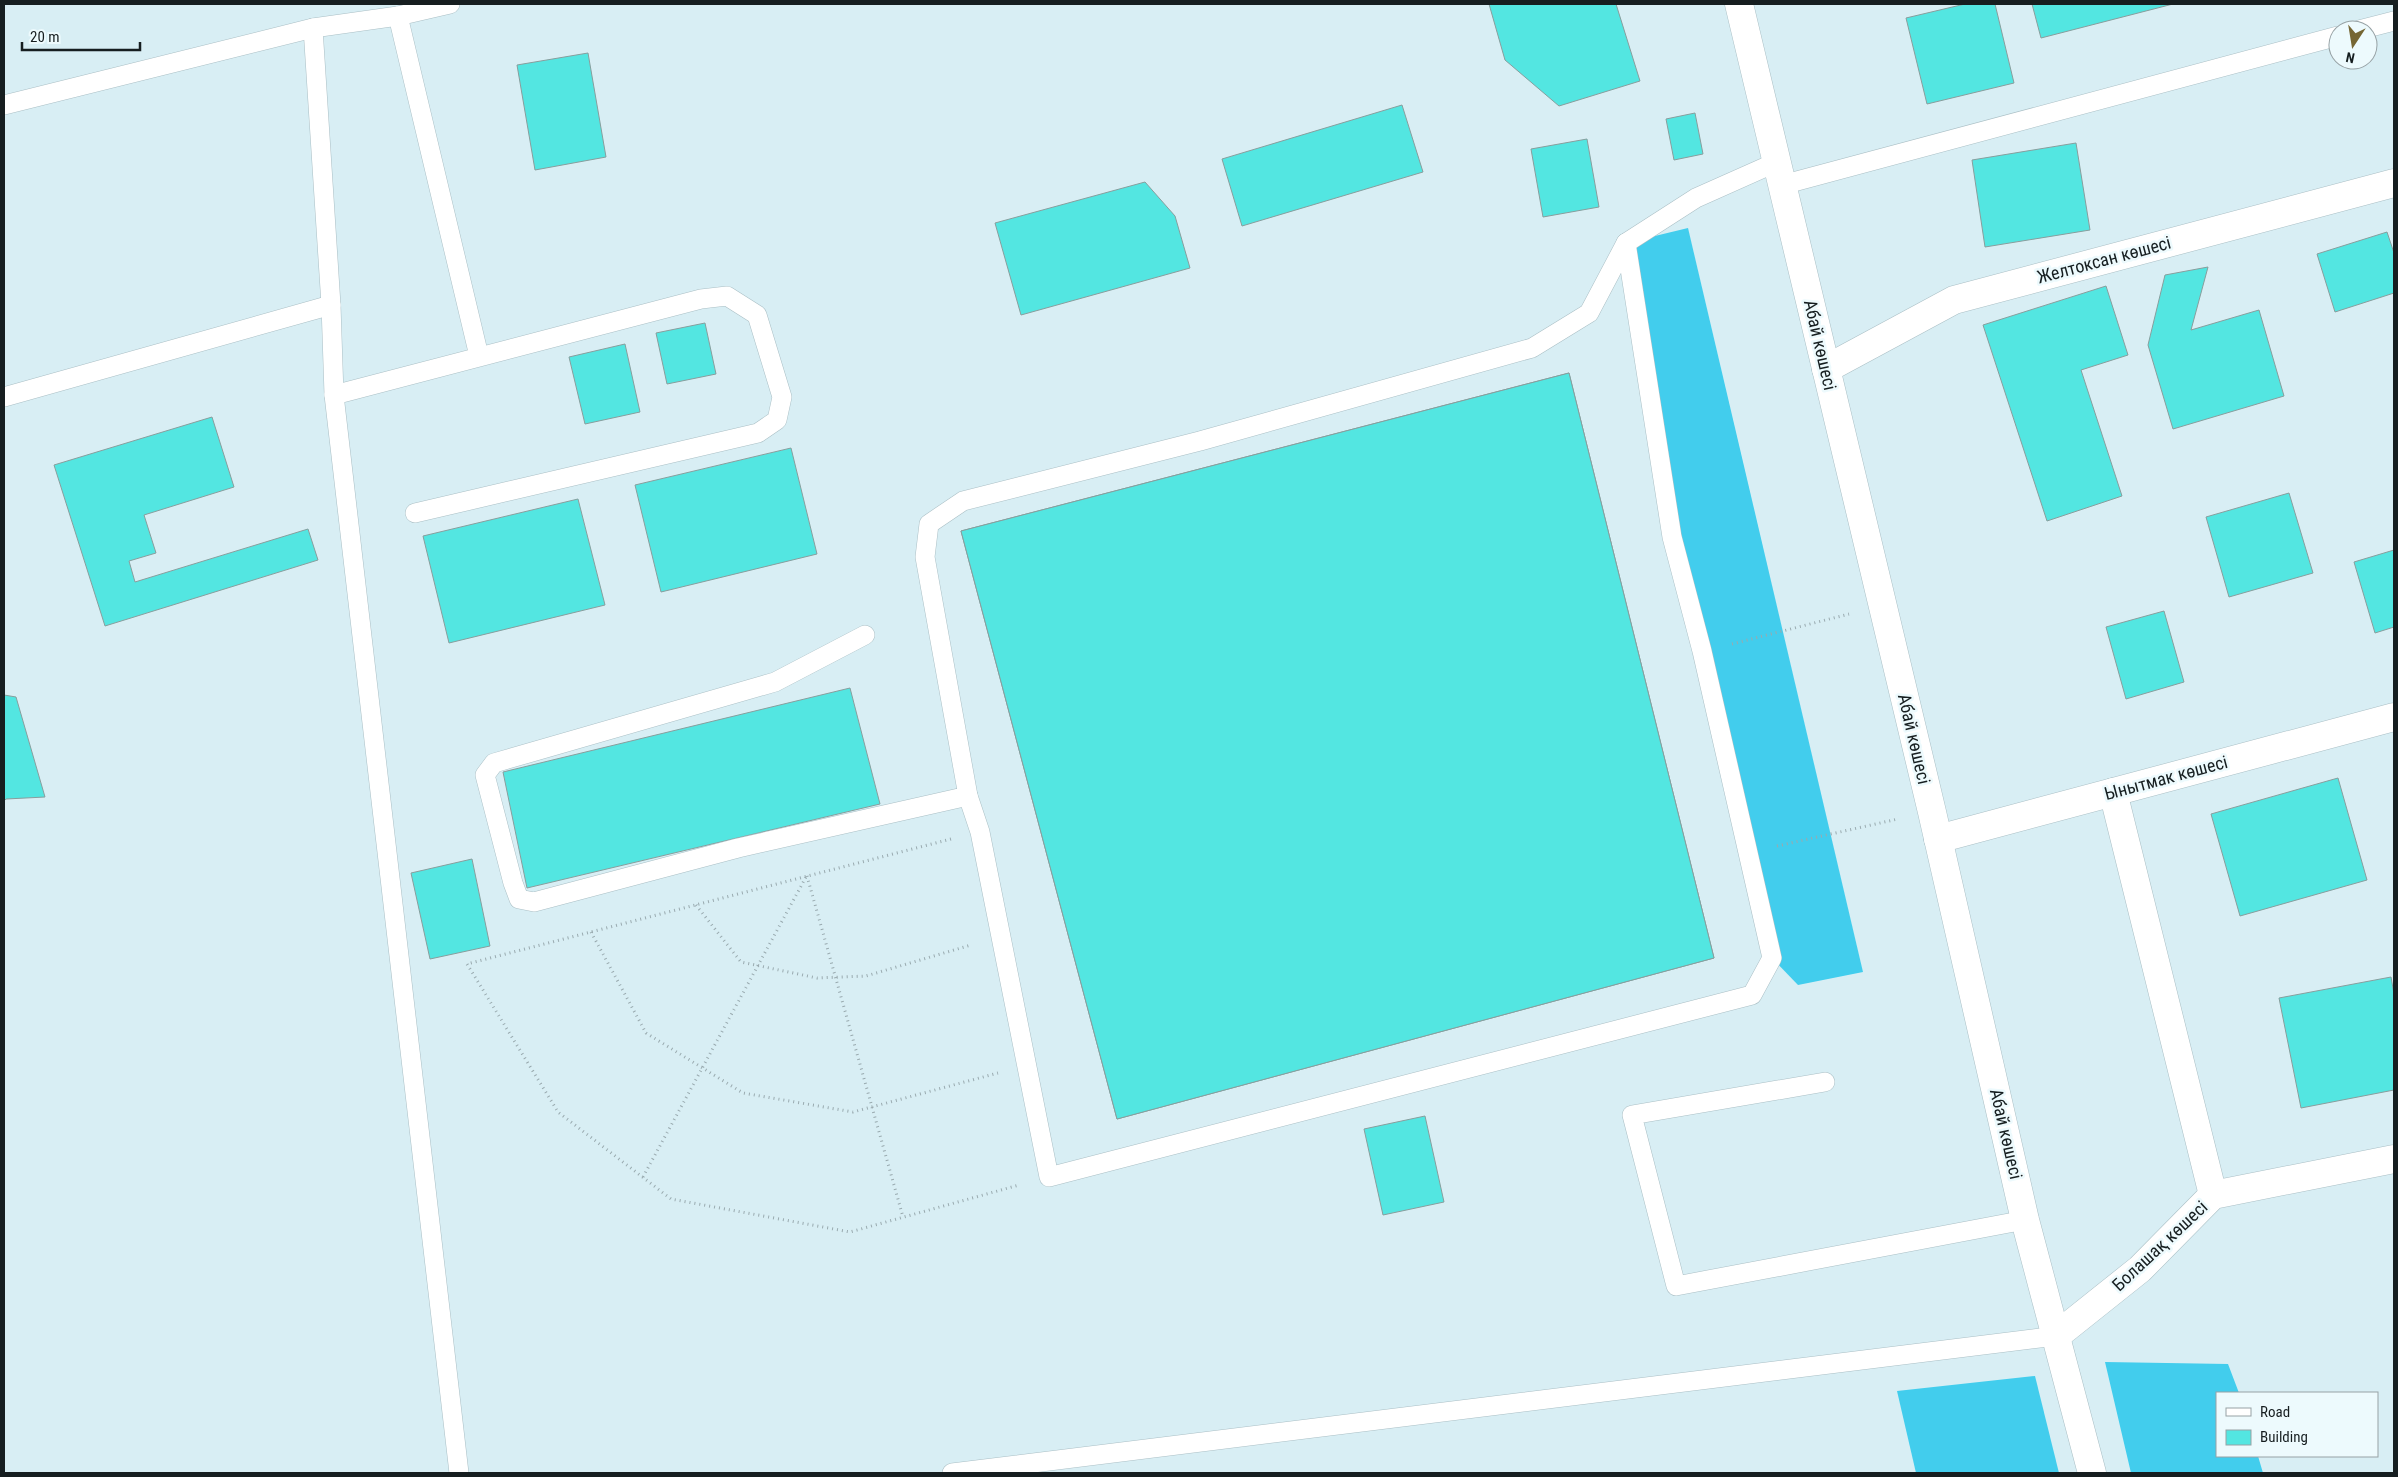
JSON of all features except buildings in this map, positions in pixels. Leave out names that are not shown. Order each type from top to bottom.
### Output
[{"type":"street","name":"Абай көшесі","points":[[1739,4],[1932,812],[2025,1220],[2092,1473]]},
{"type":"street","name":"Желтоксан көшесі","points":[[1826,369],[1954,300],[2394,183]]},
{"type":"street","name":"Ынытмак көшесі","points":[[1938,839],[2394,717]]},
{"type":"street","points":[[2114,792],[2213,1195]]},
{"type":"street","name":"Болашақ көшесі","points":[[2056,1336],[2140,1270],[2213,1195],[2394,1159]]},
{"type":"lane","points":[[4,105],[313,28],[398,16],[450,4]]},
{"type":"lane","points":[[398,16],[479,356]]},
{"type":"lane","points":[[2378,25],[2394,20]]},
{"type":"lane","points":[[313,28],[331,305],[334,395],[459,1473]]},
{"type":"lane","points":[[1626,242],[1672,536],[1702,651],[1772,958],[1752,995],[1049,1176],[980,832],[968,796],[925,557],[929,524],[963,502],[1200,441],[1532,348],[1589,314],[1626,242],[1696,198],[1780,174],[2328,38]]},
{"type":"lane","points":[[334,395],[701,299],[727,296],[757,315],[782,397],[777,420],[758,433],[416,513]]},
{"type":"lane","points":[[4,397],[331,305]]},
{"type":"lane","points":[[865,635],[775,682],[494,763],[485,775],[512,883],[519,899],[534,902],[738,848],[968,796]]},
{"type":"lane","points":[[1824,1082],[1632,1115],[1676,1286],[2025,1220]]},
{"type":"lane","points":[[952,1473],[2056,1336]]},
{"type":"path","points":[[1702,651],[1882,605]]},
{"type":"path","points":[[1748,852],[1932,812]]},
{"type":"path","points":[[980,832],[467,964],[558,1112],[671,1199],[850,1232],[1049,1176]]},
{"type":"path","points":[[643,1177],[807,876]]},
{"type":"path","points":[[807,876],[903,1217]]},
{"type":"path","points":[[696,905],[741,962],[817,978],[866,976],[1001,936]]},
{"type":"path","points":[[591,932],[646,1033],[743,1094],[853,1112],[1026,1066]]},
{"type":"shaded area","points":[[1688,228],[1863,972],[1798,985],[1772,958],[1702,651],[1626,243]]},
{"type":"shaded area","points":[[2105,1362],[2228,1364],[2239,1392],[2216,1392],[2216,1457],[2258,1457],[2263,1473],[2131,1473]]},
{"type":"shaded area","points":[[2035,1376],[2059,1473],[1916,1473],[1897,1391]]}]
